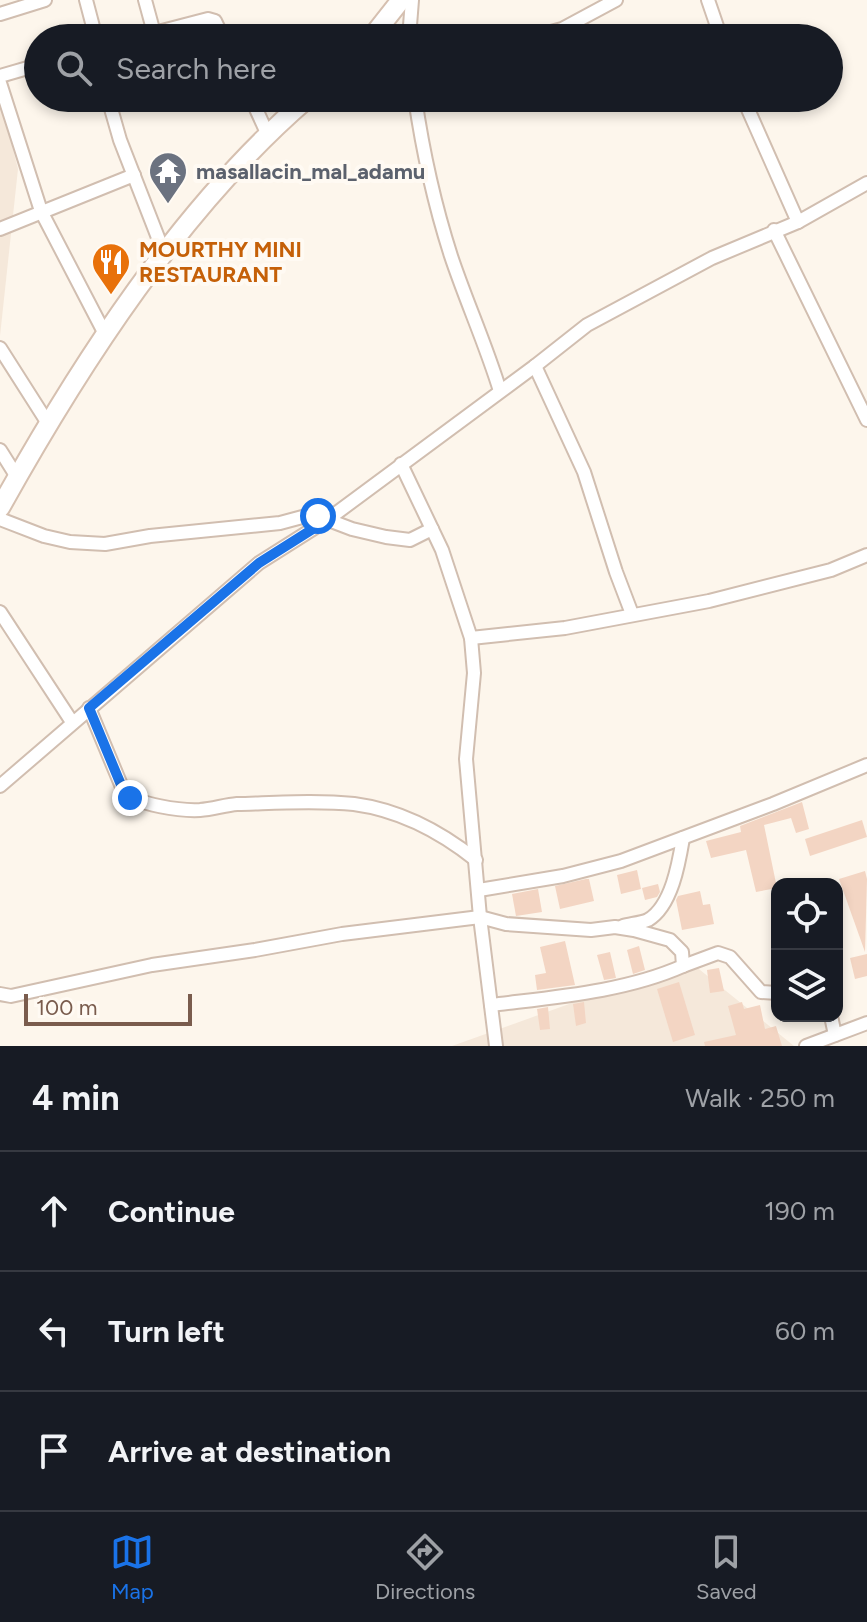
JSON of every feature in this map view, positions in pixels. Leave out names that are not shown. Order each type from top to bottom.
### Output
[{"type":"street","points":[[0,14],[28,2],[45,0]]},
{"type":"street","points":[[86,0],[92,24]]},
{"type":"street","points":[[145,0],[152,24]]},
{"type":"street","points":[[571,24],[616,0]]},
{"type":"street","points":[[708,0],[716,24]]},
{"type":"street","points":[[382,24],[401,1]]},
{"type":"street","points":[[401,1],[406,24]]},
{"type":"street","points":[[189,24],[208,19],[216,24]]},
{"type":"street","points":[[0,76],[24,69]]},
{"type":"street","points":[[0,83],[41,211],[106,336]]},
{"type":"street","points":[[112,112],[164,253]]},
{"type":"street","points":[[257,112],[267,133]]},
{"type":"street","points":[[0,508],[106,336],[164,253],[267,133],[292,112]]},
{"type":"street","points":[[417,112],[426,171],[452,258],[500,391]]},
{"type":"street","points":[[749,112],[798,222]]},
{"type":"street","points":[[0,229],[134,175]]},
{"type":"street","points":[[0,786],[259,563],[327,520],[587,325],[712,258],[798,222],[867,183]]},
{"type":"street","points":[[774,230],[867,420]]},
{"type":"street","points":[[0,348],[49,425]]},
{"type":"street","points":[[535,366],[584,472],[632,614]]},
{"type":"street","points":[[0,450],[17,477]]},
{"type":"street","points":[[401,464],[442,550],[471,638],[474,673],[466,759],[480,917],[496,1046]]},
{"type":"street","points":[[0,519],[57,539],[105,544],[150,536],[280,523],[306,516],[318,516],[386,537],[410,540],[432,529]]},
{"type":"street","points":[[471,638],[565,628],[754,591],[831,570],[867,555]]},
{"type":"street","points":[[0,612],[72,722]]},
{"type":"street","points":[[89,708],[124,792],[130,798],[175,809],[199,810],[234,804],[353,804],[377,809],[430,829],[476,860]]},
{"type":"street","points":[[479,890],[563,876],[621,861],[867,765]]},
{"type":"street","points":[[0,994],[11,996],[152,965],[342,934],[480,917],[506,924],[591,930],[649,920],[667,898],[678,869],[683,838]]},
{"type":"street","points":[[615,927],[670,940],[682,952],[683,966]]},
{"type":"street","points":[[491,1005],[590,992],[665,974],[718,953],[730,957],[761,992],[771,993]]},
{"type":"street","points":[[832,1022],[835,1035]]},
{"type":"street","points":[[806,1046],[867,1023]]},
{"type":"shaded area","points":[[0,98],[18,169],[0,336]]},
{"type":"shaded area","points":[[689,961],[794,1046],[452,1046]]},
{"type":"building","points":[[802,802],[809,829],[796,833],[791,818],[764,825],[775,878],[771,878],[771,889],[756,892],[746,850],[711,858],[706,841],[741,832],[740,826]]},
{"type":"building","points":[[862,820],[867,837],[810,856],[805,839]]},
{"type":"building","points":[[637,870],[641,889],[621,894],[617,875]]},
{"type":"building","points":[[865,871],[865,952],[843,890],[842,878]]},
{"type":"building","points":[[589,879],[594,901],[560,909],[555,886]]},
{"type":"building","points":[[658,884],[660,892],[657,897],[645,900],[642,888]]},
{"type":"building","points":[[538,889],[542,912],[516,916],[512,894]]},
{"type":"building","points":[[700,891],[703,905],[710,904],[714,924],[682,930],[676,900],[678,896]]},
{"type":"building","points":[[565,941],[575,985],[537,990],[535,975],[546,973],[540,947]]},
{"type":"building","points":[[639,946],[645,970],[633,974],[627,950]]},
{"type":"building","points":[[610,952],[616,978],[604,980],[597,955]]},
{"type":"building","points":[[867,954],[867,976],[855,979],[850,958]]},
{"type":"building","points":[[719,968],[724,991],[710,993],[707,970]]},
{"type":"building","points":[[679,982],[695,1035],[673,1042],[657,989]]},
{"type":"building","points":[[584,1002],[586,1023],[576,1026],[573,1004]]},
{"type":"building","points":[[742,1002],[744,1009],[760,1005],[765,1029],[776,1026],[782,1046],[705,1046],[704,1042],[736,1035],[728,1006]]},
{"type":"building","points":[[548,1007],[550,1029],[540,1030],[537,1009]]},
{"type":"place","name":"masallacin_mal_adamu","points":[[168,205]]},
{"type":"place","name":"MOURTHY MINI RESTAURANT","points":[[111,296]]},
{"type":"route","points":[[130,798],[124,792],[89,708],[259,563],[327,520],[318,516]]}]
